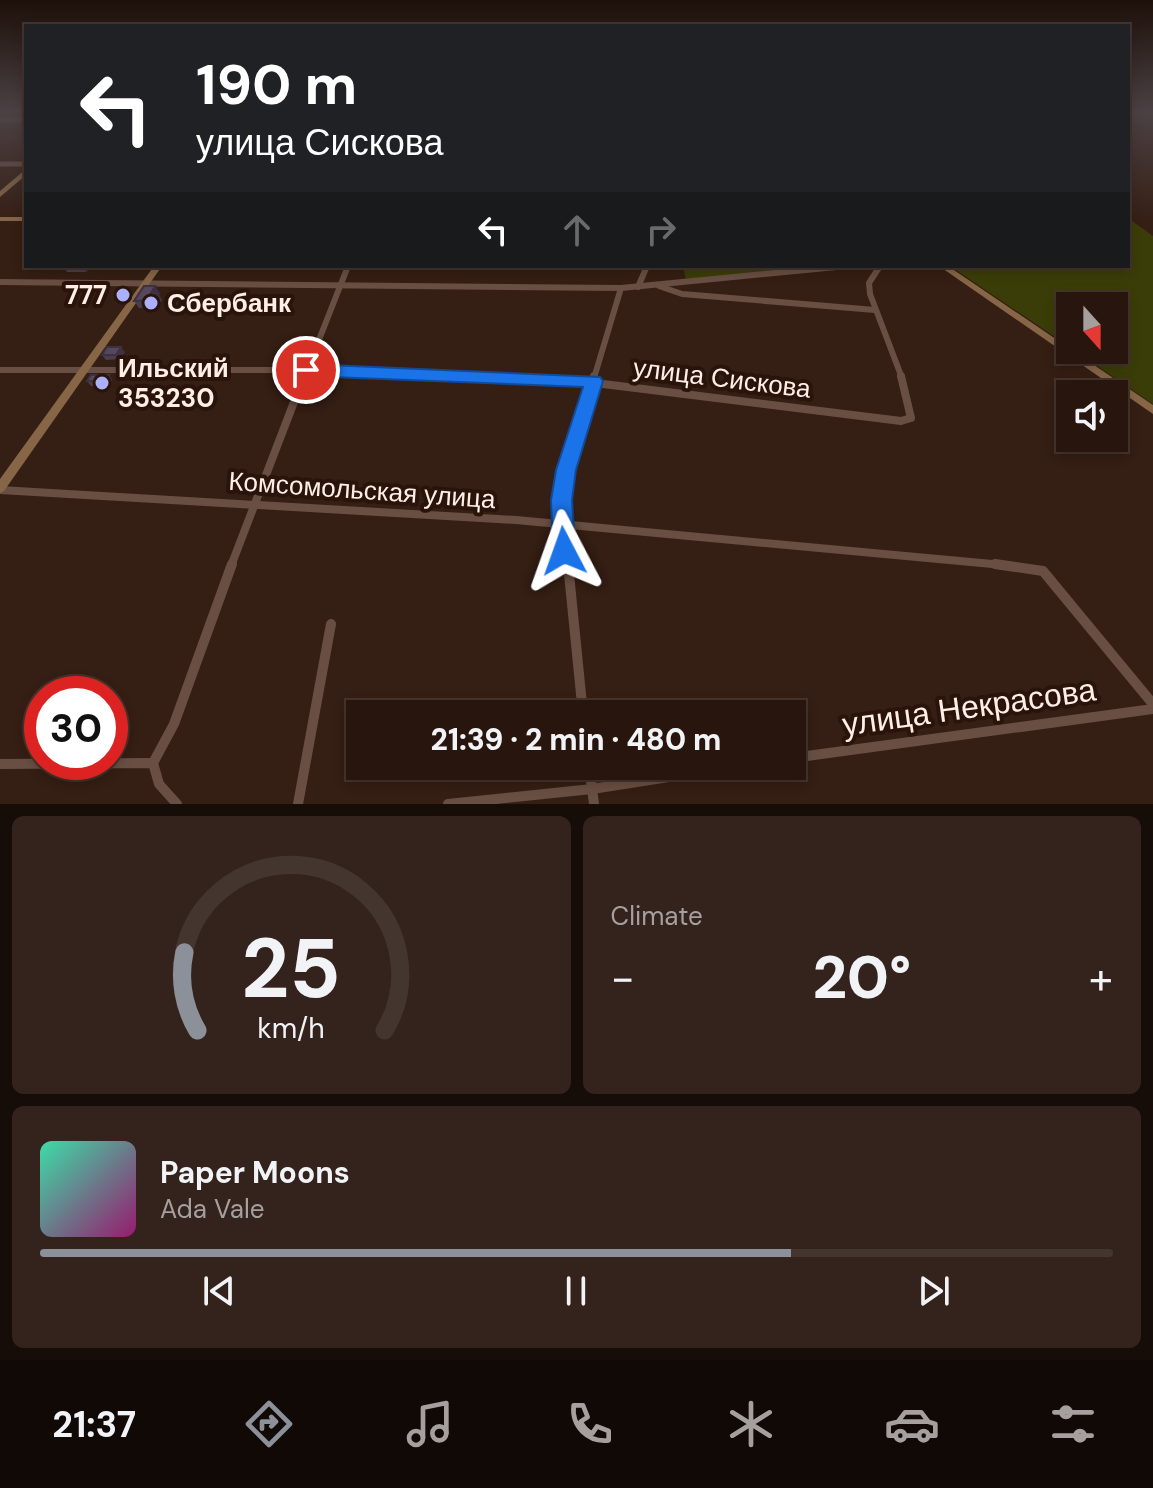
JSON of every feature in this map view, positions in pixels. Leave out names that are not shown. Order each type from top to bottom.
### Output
[{"type":"street","points":[[0,164],[24,164]]},
{"type":"street","points":[[0,195],[24,173]]},
{"type":"street","points":[[0,219],[24,219]]},
{"type":"street","points":[[0,489],[157,268]]},
{"type":"street","points":[[177,804],[159,784],[153,763],[174,724],[255,501],[347,268]]},
{"type":"street","points":[[638,287],[646,268]]},
{"type":"street","points":[[0,282],[621,288],[828,268]]},
{"type":"street","points":[[659,286],[682,294],[875,310],[869,283],[879,268]]},
{"type":"street","points":[[946,268],[1153,410]]},
{"type":"street","points":[[581,700],[562,525],[566,470],[621,288]]},
{"type":"street","name":"улица Сискова","points":[[0,370],[306,370],[594,381],[901,421],[911,418],[906,388],[875,310]]},
{"type":"street","name":"Комсомольская улица","points":[[0,489],[255,501],[562,525],[1043,571],[1153,707]]},
{"type":"street","points":[[298,804],[331,624]]},
{"type":"street","name":"улица Некрасова","points":[[806,756],[1153,707]]},
{"type":"street","points":[[0,764],[153,763]]},
{"type":"street","points":[[591,780],[594,804]]},
{"type":"street","points":[[448,804],[650,780]]},
{"type":"shaded area","points":[[1130,219],[1153,236],[1153,404],[1128,387],[1128,380],[1118,380],[1094,364],[1128,364],[1128,292],[1056,292],[1056,338],[953,268],[1130,268]]},
{"type":"shaded area","points":[[683,268],[808,268],[686,280]]},
{"type":"building","points":[[144,286],[155,286],[151,293],[157,292],[152,300],[134,301]]},
{"type":"building","points":[[107,347],[121,347],[116,355],[102,355]]},
{"type":"building","points":[[91,375],[109,375],[104,381],[87,381]]},
{"type":"place","name":"777","points":[[123,295]]},
{"type":"place","name":"Сбербанк","points":[[151,303]]},
{"type":"place","name":"Ильский 353230","points":[[102,383]]},
{"type":"route","points":[[306,370],[594,381],[566,470],[561,500],[564,551]]}]
